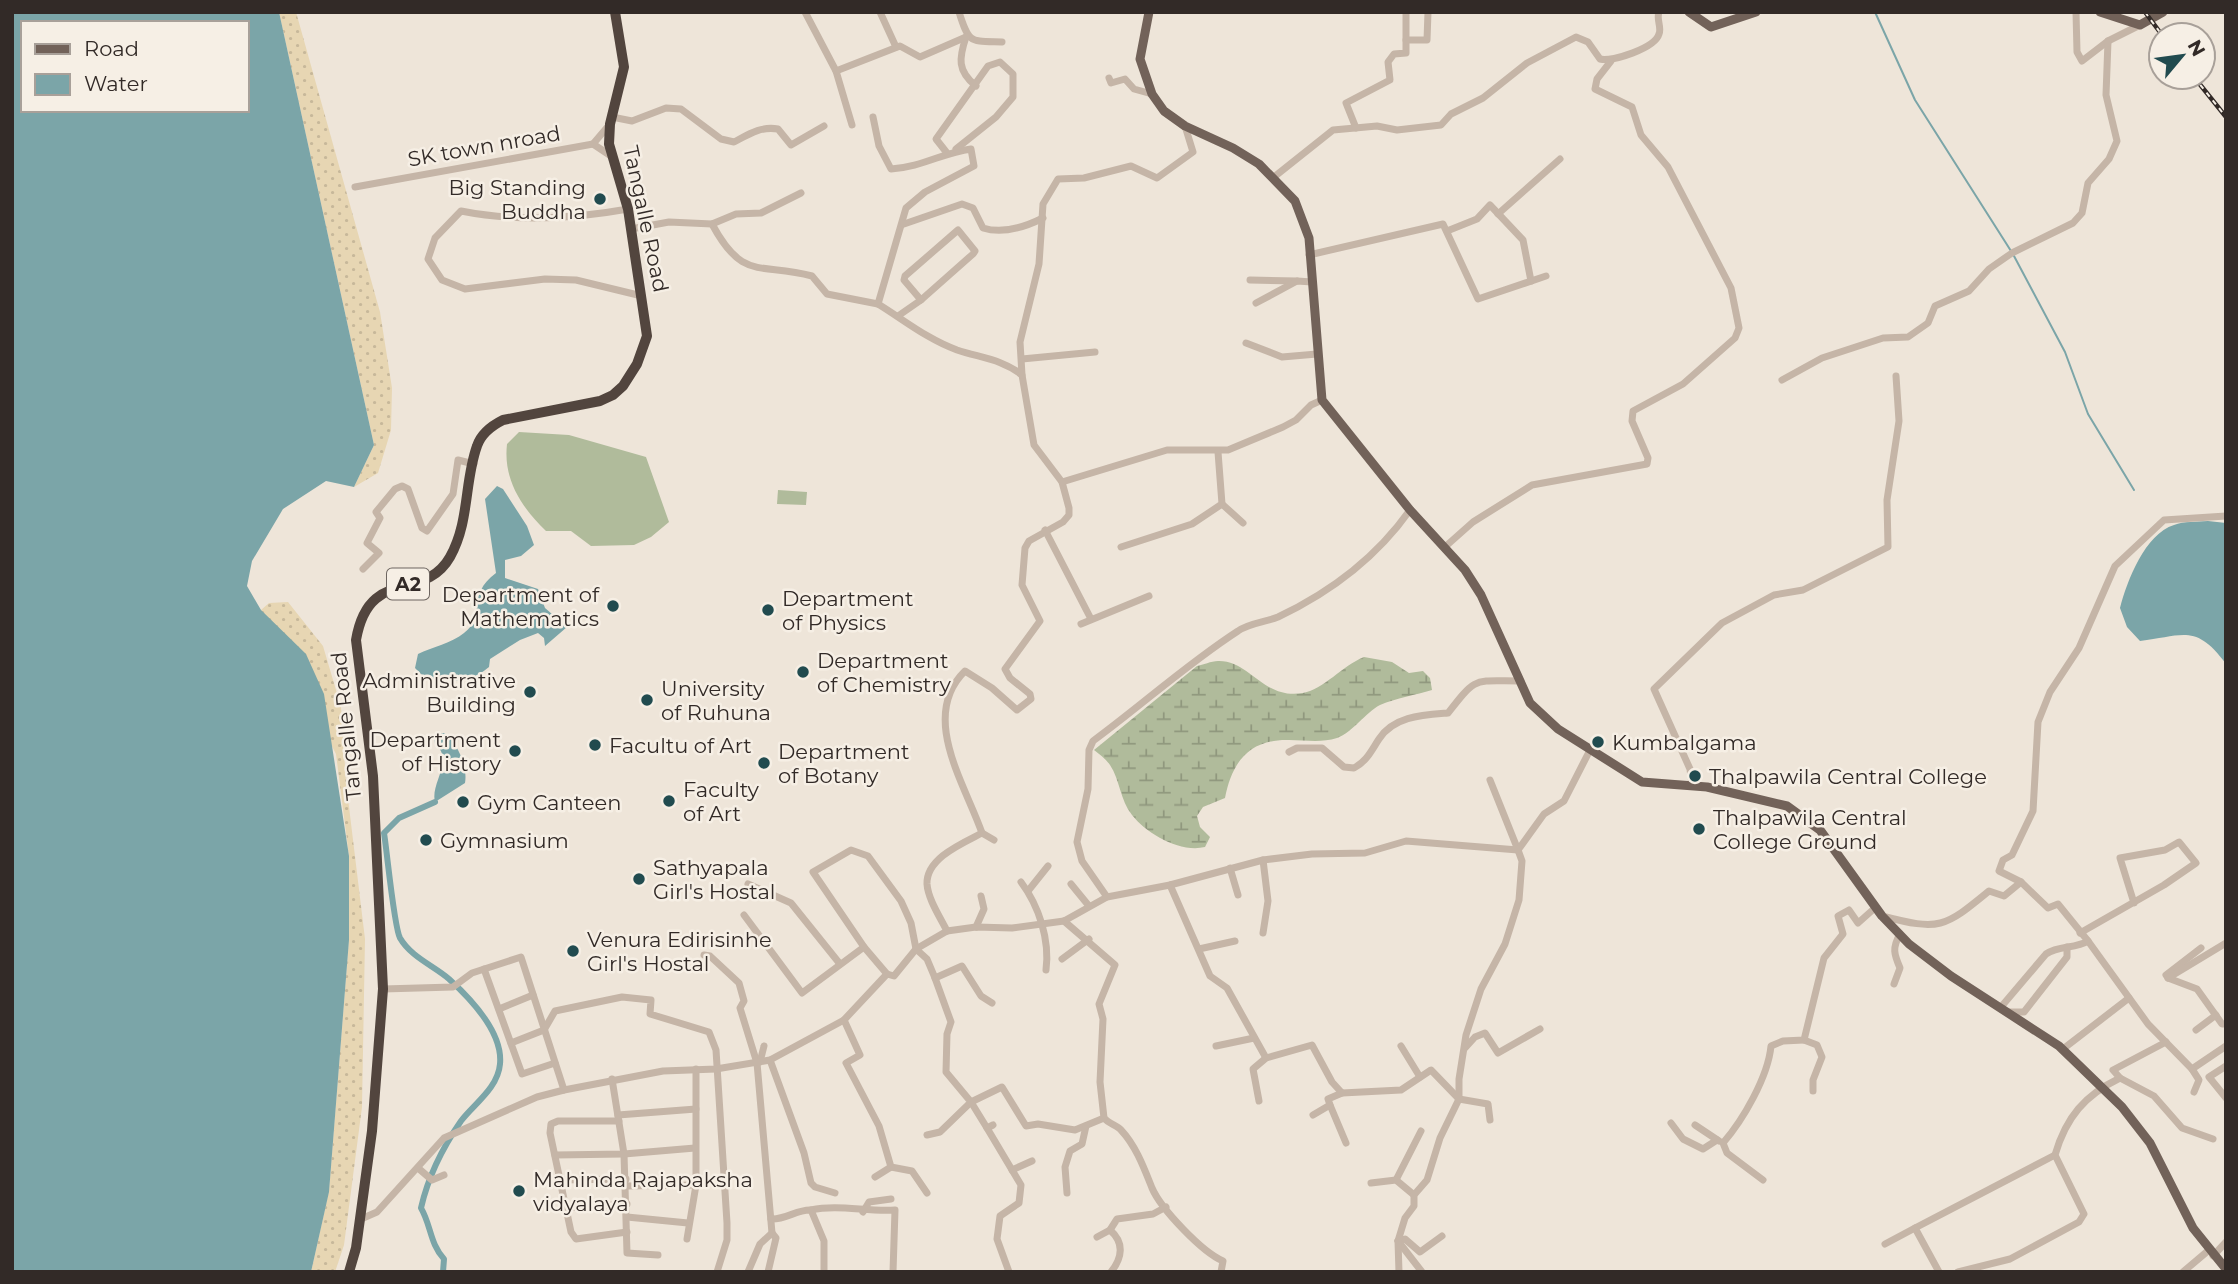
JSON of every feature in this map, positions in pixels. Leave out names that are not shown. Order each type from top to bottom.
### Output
[{"type":"highway","name":"Tangalle Road","points":[[349,1272],[360,1219],[372,1131],[383,989],[373,776],[356,640],[360,618],[376,597],[443,569],[454,550],[467,510],[476,447],[482,436],[503,420],[600,401],[623,386],[637,364],[647,336],[643,296],[628,209],[611,156],[611,120],[624,67],[615,12]]},
{"type":"main road","points":[[1149,12],[1140,59],[1152,94],[1164,111],[1185,126],[1233,148],[1274,177],[1295,201],[1304,218],[1322,400],[1410,510],[1446,545],[1481,595],[1530,704],[1558,729],[1642,782],[1692,785],[1787,806],[1820,830],[1875,907],[1900,934],[1951,976],[2063,1049],[2102,1087],[2150,1143],[2193,1228],[2226,1269]]},
{"type":"main road","points":[[1689,12],[1711,27],[1756,12]]},
{"type":"main road","points":[[2100,12],[2140,25],[2163,12]]},
{"type":"street","points":[[805,12],[836,71],[852,125]]},
{"type":"street","points":[[880,12],[896,47]]},
{"type":"street","points":[[959,12],[967,37],[973,41],[1002,42]]},
{"type":"street","points":[[1356,128],[1346,103],[1390,79],[1388,62],[1395,54],[1406,53],[1406,12]]},
{"type":"street","points":[[1406,40],[1427,40],[1428,12]]},
{"type":"street","points":[[1446,545],[1473,522],[1532,485],[1647,464],[1648,458],[1632,421],[1633,411],[1682,384],[1735,338],[1739,328],[1731,288],[1668,167],[1641,135],[1632,107],[1595,89],[1597,79],[1611,61],[1655,42],[1661,32],[1659,12]]},
{"type":"street","points":[[2076,12],[2079,58],[2087,59],[2108,41],[2140,25]]},
{"type":"street","points":[[836,71],[896,47],[900,46],[920,57],[967,37]]},
{"type":"street","points":[[967,37],[959,57],[963,76],[976,86]]},
{"type":"street","points":[[1274,177],[1333,130],[1377,126],[1397,130],[1441,125],[1451,114],[1483,98],[1527,63],[1576,37],[1588,42],[1600,59],[1611,61]]},
{"type":"street","points":[[1782,380],[1822,358],[1883,338],[1908,337],[1928,323],[1935,306],[1969,291],[1989,270],[2012,253],[2073,223],[2082,214],[2088,183],[2109,159],[2117,141],[2106,95],[2108,41]]},
{"type":"street","points":[[873,117],[880,146],[891,169],[916,167],[950,152],[976,136],[1013,97],[1013,74],[1000,62],[988,66],[936,139],[950,152]]},
{"type":"street","points":[[1109,78],[1111,83],[1125,79],[1134,89],[1152,94]]},
{"type":"street","points":[[611,120],[632,121],[666,108],[681,109],[721,139],[734,142],[755,130],[770,128],[778,129],[791,145],[824,126]]},
{"type":"street","name":"SK town nroad","points":[[355,187],[593,144],[611,120]]},
{"type":"street","points":[[995,840],[982,833],[947,741],[946,702],[953,682],[965,671],[992,688],[1017,710],[1031,699],[1030,694],[1010,678],[1005,669],[1040,621],[1022,585],[1028,541],[1063,522],[1069,515],[1062,482],[1034,445],[1022,375],[1020,342],[1039,264],[1043,204],[1058,179],[1084,178],[1131,166],[1157,178],[1192,152],[1185,126]]},
{"type":"street","points":[[593,144],[611,156]]},
{"type":"street","points":[[878,304],[904,224],[906,208],[925,192],[974,166],[971,149],[950,152]]},
{"type":"street","points":[[1498,214],[1560,159]]},
{"type":"street","points":[[631,229],[669,222],[712,224],[736,214],[761,213],[802,192]]},
{"type":"street","points":[[904,224],[962,204],[973,208],[983,228],[993,231],[1028,226],[1043,218]]},
{"type":"street","points":[[1447,231],[1477,219],[1490,205],[1523,240],[1531,281]]},
{"type":"street","points":[[628,209],[598,215],[503,219],[461,211],[435,238],[428,259],[442,280],[465,289],[545,278],[576,280],[643,296]]},
{"type":"street","points":[[712,224],[723,246],[735,258],[757,270],[812,276],[827,294],[878,304],[922,334],[956,349],[1007,363],[1022,375]]},
{"type":"street","points":[[1309,255],[1443,224],[1478,299],[1546,276]]},
{"type":"street","points":[[898,316],[921,300],[973,254],[975,250],[958,230],[905,276],[904,280],[921,300]]},
{"type":"street","points":[[1250,280],[1312,282]]},
{"type":"street","points":[[1256,303],[1297,281]]},
{"type":"street","points":[[1247,343],[1282,357],[1317,354]]},
{"type":"street","points":[[1022,359],[1095,352]]},
{"type":"street","points":[[1692,785],[1690,769],[1654,689],[1722,623],[1774,595],[1803,590],[1888,547],[1887,500],[1900,414],[1896,376]]},
{"type":"street","points":[[1062,482],[1167,450],[1187,448],[1218,452],[1283,427],[1296,420],[1311,405],[1322,400]]},
{"type":"street","points":[[1218,452],[1218,478],[1223,504],[1244,523]]},
{"type":"street","points":[[363,569],[379,552],[367,543],[380,518],[376,512],[395,489],[402,486],[408,489],[422,528],[427,531],[453,494],[458,460],[474,464]]},
{"type":"street","points":[[1121,547],[1192,524],[1223,504]]},
{"type":"street","points":[[1107,897],[1082,860],[1077,842],[1084,816],[1089,750],[1093,741],[1162,689],[1181,671],[1241,628],[1281,615],[1349,575],[1376,553],[1410,510]]},
{"type":"street","points":[[2194,1092],[2199,1080],[2192,1069],[2129,998],[2058,904],[2048,908],[2021,882],[1999,871],[2003,860],[2012,855],[2033,811],[2038,722],[2050,692],[2079,648],[2115,566],[2164,520],[2226,516]]},
{"type":"street","points":[[1045,530],[1091,619]]},
{"type":"street","points":[[1081,624],[1149,596]]},
{"type":"street","points":[[1289,752],[1297,748],[1322,748],[1344,766],[1354,768],[1372,752],[1380,737],[1409,716],[1448,713],[1471,683],[1482,680],[1519,681]]},
{"type":"street","points":[[1518,850],[1544,814],[1564,801],[1590,750]]},
{"type":"street","points":[[1399,1272],[1398,1241],[1405,1218],[1414,1206],[1414,1195],[1427,1180],[1440,1138],[1459,1099],[1464,1049],[1481,989],[1505,944],[1519,900],[1522,861],[1490,780]]},
{"type":"street","points":[[947,931],[929,894],[927,883],[930,873],[951,849],[982,833]]},
{"type":"street","points":[[1009,1272],[997,1239],[1000,1216],[1019,1202],[1021,1185],[990,1126],[946,1072],[947,1034],[951,1022],[927,959],[916,949],[911,923],[901,901],[869,856],[851,850],[813,872],[864,947],[887,974],[894,976],[916,949],[947,931],[1064,921],[1107,897],[1170,885],[1262,860],[1312,854],[1365,853],[1406,841],[1518,850]]},
{"type":"street","points":[[2080,933],[2104,919],[2116,913],[2164,886],[2196,863],[2179,842],[2165,850],[2120,858],[2134,903]]},
{"type":"street","points":[[1262,860],[1268,901],[1263,933]]},
{"type":"street","points":[[1028,891],[1048,866]]},
{"type":"street","points":[[1230,868],[1238,895]]},
{"type":"street","points":[[1021,882],[1035,902],[1041,925],[1046,970]]},
{"type":"street","points":[[1882,916],[1915,924],[1952,922],[1989,891],[2004,896],[2021,882]]},
{"type":"street","points":[[748,884],[791,902],[840,964]]},
{"type":"street","points":[[1071,884],[1089,906]]},
{"type":"street","points":[[1170,885],[1210,976],[1227,988],[1266,1058]]},
{"type":"street","points":[[976,927],[984,909],[981,895]]},
{"type":"street","points":[[1804,1040],[1824,958],[1843,933],[1838,916],[1849,910],[1858,923],[1875,907]]},
{"type":"street","points":[[744,915],[802,993],[864,947]]},
{"type":"street","points":[[1064,921],[1089,939],[1115,965],[1099,1004],[1103,1019],[1100,1082],[1104,1118]]},
{"type":"street","points":[[1894,984],[1900,968],[1893,953],[1900,934]]},
{"type":"street","points":[[1062,959],[1089,939]]},
{"type":"street","points":[[1199,949],[1235,941]]},
{"type":"street","points":[[2005,1010],[2046,954],[2054,948],[2081,946],[2088,941]]},
{"type":"street","points":[[2168,978],[2226,943]]},
{"type":"street","points":[[2005,1010],[2024,1012],[2067,957],[2067,947]]},
{"type":"street","points":[[2168,978],[2166,974],[2201,948]]},
{"type":"street","points":[[704,955],[710,956],[739,983],[744,1001],[740,1008],[758,1063],[772,1233],[776,1238],[768,1272]]},
{"type":"street","points":[[383,989],[453,987],[472,973],[521,957],[564,1090]]},
{"type":"street","points":[[935,978],[962,966],[981,996],[992,1003]]},
{"type":"street","points":[[484,969],[522,1074],[555,1063]]},
{"type":"street","points":[[360,1219],[377,1212],[444,1138],[463,1129],[537,1097],[612,1079],[716,1069],[770,1060],[844,1020],[887,974]]},
{"type":"street","points":[[2168,978],[2197,989],[2226,1024]]},
{"type":"street","points":[[499,1009],[533,995]]},
{"type":"street","points":[[511,1043],[544,1030],[555,1011],[622,997],[651,1000],[650,1014],[709,1032],[716,1050],[727,1223],[727,1240],[717,1272]]},
{"type":"street","points":[[2063,1049],[2129,998]]},
{"type":"street","points":[[2196,1030],[2216,1014]]},
{"type":"street","points":[[844,1020],[860,1055],[846,1063],[879,1126],[891,1167]]},
{"type":"street","points":[[1464,1049],[1475,1037],[1485,1032],[1498,1053],[1540,1029]]},
{"type":"street","points":[[1216,1046],[1254,1038]]},
{"type":"street","points":[[1671,1123],[1684,1139],[1703,1149],[1720,1142],[1739,1125],[1769,1065],[1771,1046],[1783,1041],[1804,1040],[1817,1045],[1822,1057],[1813,1080],[1813,1091]]},
{"type":"street","points":[[2166,1042],[2113,1070],[2120,1078],[2154,1096],[2182,1128],[2213,1139]]},
{"type":"street","points":[[1259,1101],[1253,1069],[1266,1058],[1312,1045],[1332,1082],[1342,1093]]},
{"type":"street","points":[[758,1063],[764,1046]]},
{"type":"street","points":[[1401,1046],[1420,1077]]},
{"type":"street","points":[[2192,1069],[2226,1046]]},
{"type":"street","points":[[770,1060],[804,1153],[811,1183],[815,1187],[835,1193]]},
{"type":"street","points":[[2226,1066],[2209,1077],[2226,1098]]},
{"type":"street","points":[[687,1239],[696,1185],[696,1069]]},
{"type":"street","points":[[1346,1143],[1328,1099],[1342,1093],[1401,1090],[1431,1070],[1459,1099],[1488,1104],[1490,1120]]},
{"type":"street","points":[[1885,1244],[2055,1155],[2064,1130],[2092,1092],[2120,1078]]},
{"type":"street","points":[[612,1079],[624,1154],[627,1253],[657,1255]]},
{"type":"street","points":[[927,1135],[940,1132],[971,1102],[1002,1087],[1026,1126],[1038,1124],[1075,1130],[1104,1118]]},
{"type":"street","points":[[1312,1115],[1330,1105]]},
{"type":"street","points":[[627,1232],[576,1239],[571,1232],[551,1124],[558,1121],[618,1118],[696,1109]]},
{"type":"street","points":[[1104,1118],[1120,1128],[1149,1174],[1152,1188],[1166,1207],[1200,1246],[1223,1261],[1221,1272]]},
{"type":"street","points":[[1695,1125],[1720,1142],[1727,1153],[1763,1180]]},
{"type":"street","points":[[1067,1193],[1065,1167],[1070,1151],[1082,1144],[1086,1126]]},
{"type":"street","points":[[1396,1180],[1421,1131]]},
{"type":"street","points":[[555,1155],[624,1154],[695,1148]]},
{"type":"street","points":[[1958,1272],[2010,1259],[2079,1222],[2084,1214],[2055,1155]]},
{"type":"street","points":[[1012,1170],[1032,1161]]},
{"type":"street","points":[[875,1177],[891,1167],[912,1171],[928,1193]]},
{"type":"street","points":[[418,1168],[428,1179],[444,1175]]},
{"type":"street","points":[[560,1180],[696,1185]]},
{"type":"street","points":[[1371,1183],[1396,1180],[1414,1195]]},
{"type":"street","points":[[863,1212],[869,1202],[891,1199]]},
{"type":"street","points":[[566,1208],[626,1204]]},
{"type":"street","points":[[771,1219],[785,1220],[805,1209],[826,1207],[863,1212],[895,1210],[893,1272]]},
{"type":"street","points":[[1097,1237],[1110,1230],[1117,1219],[1153,1214],[1166,1207]]},
{"type":"street","points":[[811,1210],[824,1241],[824,1272]]},
{"type":"street","points":[[627,1217],[688,1223]]},
{"type":"street","points":[[1915,1228],[1938,1272]]},
{"type":"street","points":[[1110,1230],[1117,1235],[1121,1250],[1121,1260],[1111,1272]]},
{"type":"street","points":[[748,1272],[760,1244],[772,1233]]},
{"type":"street","points":[[1398,1241],[1405,1239],[1420,1252],[1442,1236]]},
{"type":"street","points":[[1398,1241],[1422,1272]]},
{"type":"street","points":[[2183,1272],[2226,1242]]},
{"type":"green space","points":[[519,432],[569,435],[646,457],[669,522],[651,537],[634,545],[591,546],[571,531],[546,531],[522,502],[511,481],[507,444]]},
{"type":"green space","points":[[778,490],[807,492],[806,505],[777,504]]},
{"type":"green space","points":[[1364,657],[1392,662],[1409,673],[1423,671],[1430,678],[1432,690],[1380,705],[1348,731],[1331,740],[1275,741],[1253,748],[1232,774],[1225,798],[1203,807],[1197,816],[1200,827],[1210,837],[1205,847],[1175,845],[1146,829],[1125,803],[1110,765],[1094,750],[1197,666],[1215,661],[1229,662],[1267,686],[1289,694],[1311,691]]},
{"type":"sand","points":[[279,12],[296,12],[380,312],[392,388],[391,430],[378,473],[354,487],[374,445]]},
{"type":"sand","points":[[288,602],[323,646],[341,707],[346,782],[365,939],[362,1107],[344,1245],[335,1272],[311,1272],[329,1191],[349,940],[349,856],[336,754],[261,610],[269,603]]},
{"type":"water","points":[[12,12],[279,12],[374,445],[354,487],[326,481],[283,509],[252,561],[247,586],[261,610],[306,654],[324,694],[349,856],[349,940],[329,1192],[311,1272],[12,1272]]},
{"type":"water","points":[[497,486],[503,489],[527,526],[534,545],[521,556],[505,560],[505,578],[538,589],[545,608],[567,627],[545,646],[544,638],[538,633],[520,640],[490,659],[489,667],[468,679],[428,681],[415,668],[418,654],[454,640],[471,626],[481,590],[496,573],[485,499]]},
{"type":"water","points":[[2208,521],[2226,523],[2226,664],[2206,642],[2197,637],[2178,635],[2140,641],[2127,627],[2120,608],[2133,572],[2154,538],[2178,524]]},
{"type":"water","points":[[444,733],[461,755],[465,783],[435,802],[434,795],[443,757],[435,744],[434,735]]},
{"type":"waterway","points":[[1875,12],[1915,100],[2011,251]]},
{"type":"waterway","points":[[2014,256],[2065,352],[2088,414],[2134,490]]},
{"type":"waterway","points":[[435,802],[399,818],[384,833],[398,931],[410,951],[449,979],[467,996],[484,1017],[500,1052],[495,1081],[448,1141],[424,1196],[421,1208],[436,1247],[444,1259],[443,1272]]},
{"type":"railway","points":[[2145,12],[2152,21]]},
{"type":"railway","points":[[2205,91],[2226,117]]},
{"type":"place","name":"Big Standing Buddha","points":[[600,199]]},
{"type":"place","name":"Department of Mathematics","points":[[613,606]]},
{"type":"place","name":"Department of Physics","points":[[768,610]]},
{"type":"place","name":"Department of Chemistry","points":[[803,672]]},
{"type":"place","name":"Administrative Building","points":[[530,692]]},
{"type":"place","name":"University of Ruhuna","points":[[647,700]]},
{"type":"place","name":"Kumbalgama","points":[[1598,742]]},
{"type":"place","name":"Facultu of Art","points":[[595,745]]},
{"type":"place","name":"Department of History","points":[[515,751]]},
{"type":"place","name":"Department of Botany","points":[[764,763]]},
{"type":"place","name":"Thalpawila Central College","points":[[1695,776]]},
{"type":"place","name":"Faculty of Art","points":[[669,801]]},
{"type":"place","name":"Gym Canteen","points":[[463,802]]},
{"type":"place","name":"Thalpawila Central College Ground","points":[[1699,829]]},
{"type":"place","name":"Gymnasium","points":[[426,840]]},
{"type":"place","name":"Sathyapala Girl's Hostal","points":[[639,879]]},
{"type":"place","name":"Venura Edirisinhe Girl's Hostal","points":[[573,951]]},
{"type":"place","name":"Mahinda Rajapaksha vidyalaya","points":[[519,1191]]}]
